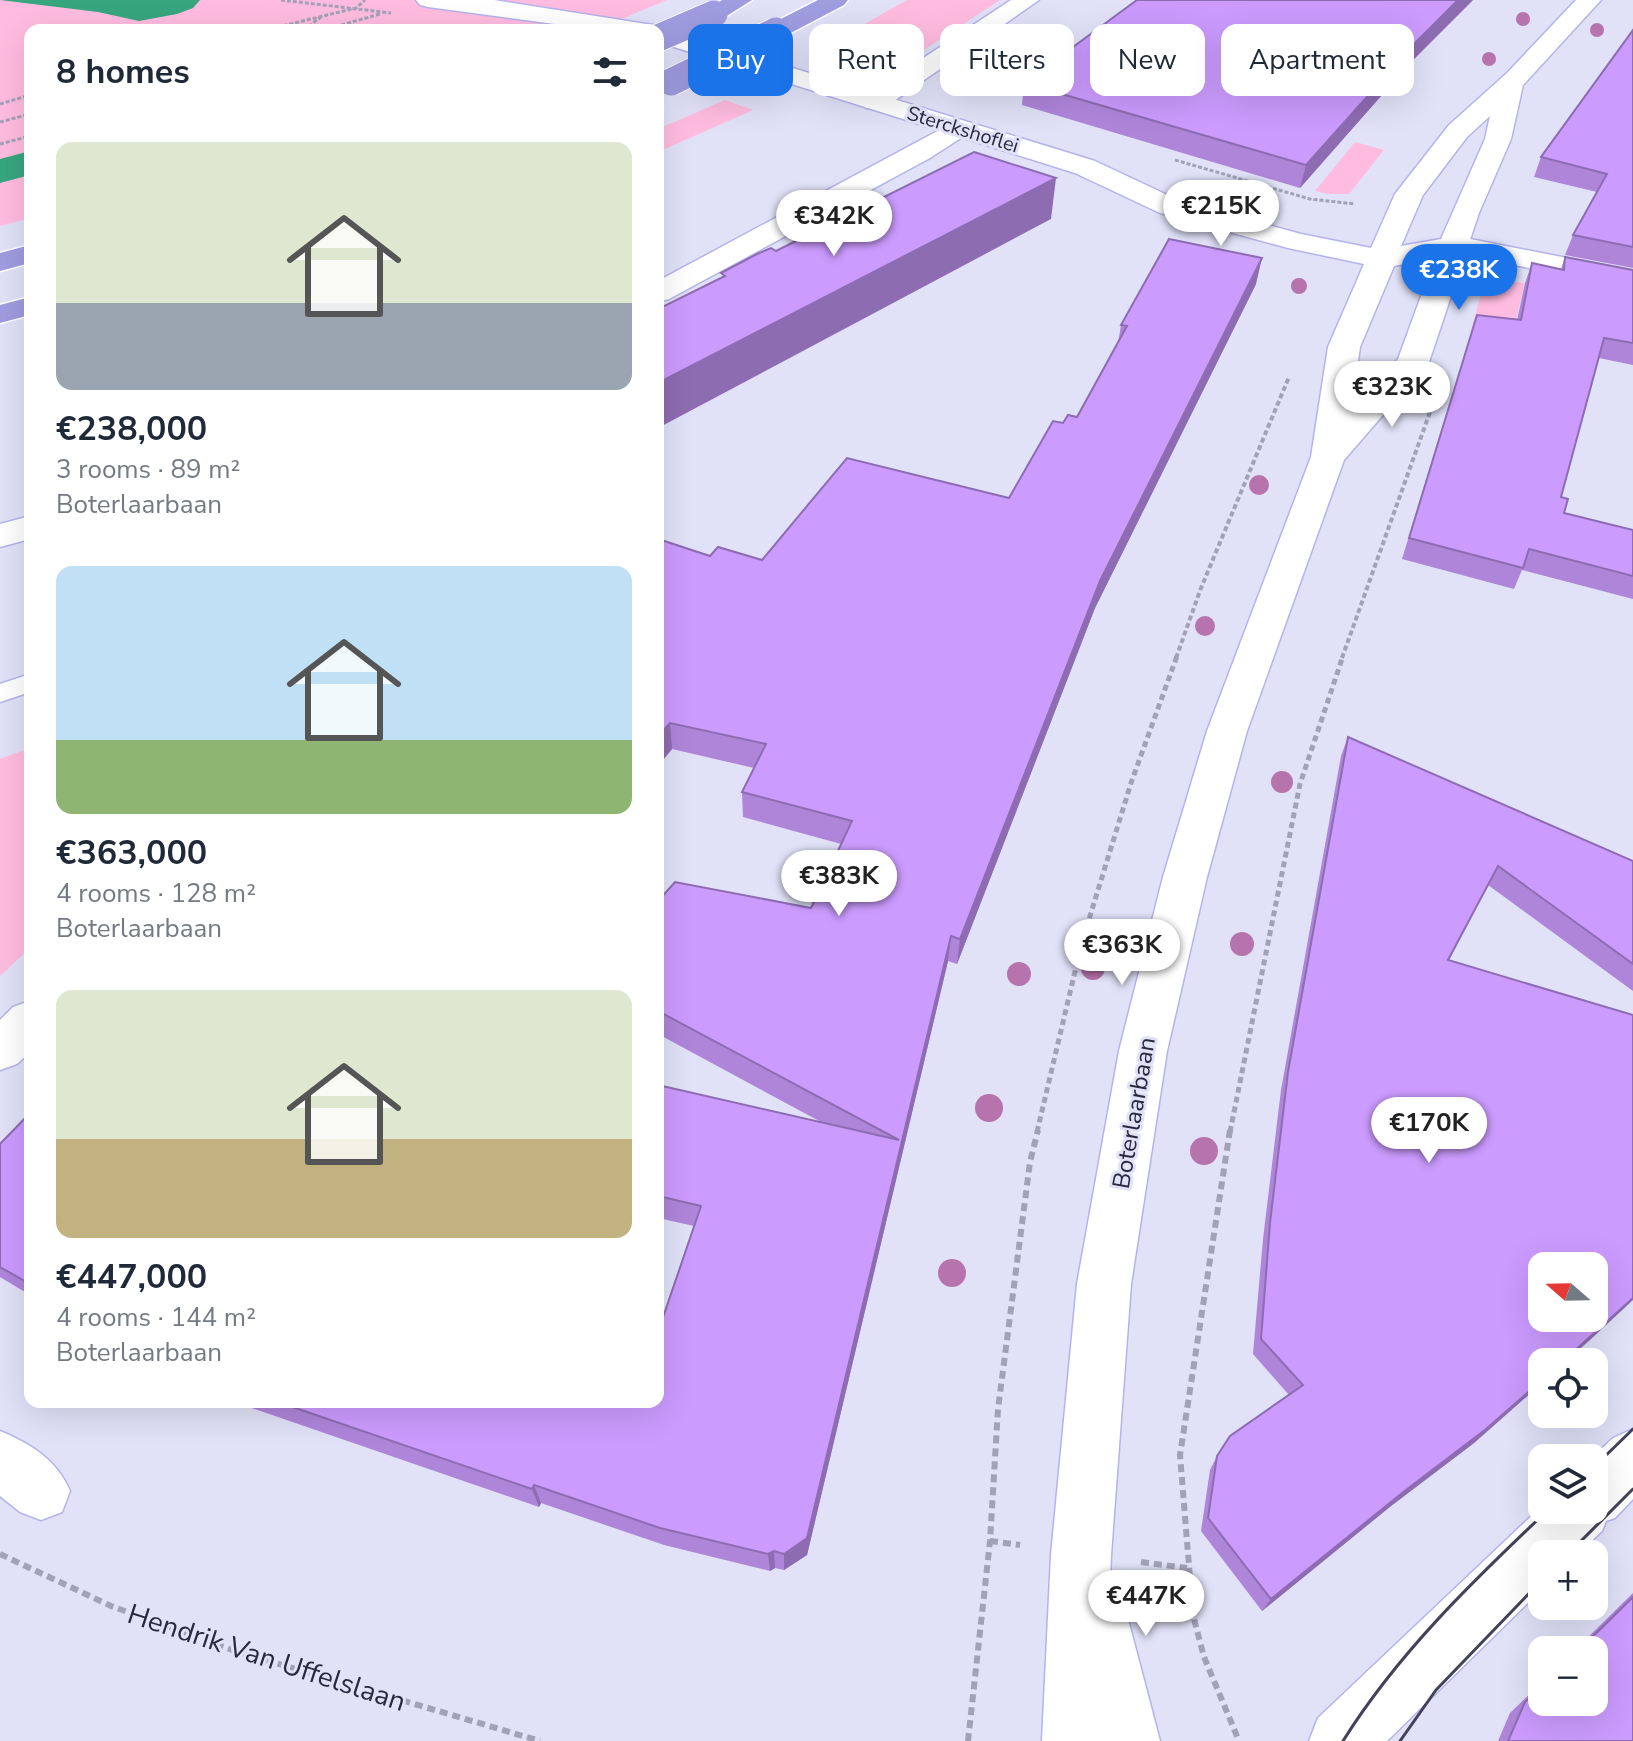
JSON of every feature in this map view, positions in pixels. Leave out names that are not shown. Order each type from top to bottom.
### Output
[{"type":"highway","points":[[664,34],[740,0]]},
{"type":"highway","points":[[665,85],[836,0]]},
{"type":"highway","points":[[0,262],[24,256]]},
{"type":"highway","points":[[0,314],[24,308]]},
{"type":"main road","points":[[428,0],[489,3],[610,24]]},
{"type":"main road","points":[[875,102],[1027,0]]},
{"type":"main road","name":"Boterlaarbaan","points":[[1074,1741],[1081,1555],[1104,1284],[1143,1051],[1185,877],[1227,731],[1328,457],[1344,347],[1375,230],[1409,194],[1458,131],[1511,83],[1589,0]]},
{"type":"main road","name":"Sterckshoflei","points":[[664,38],[1085,167],[1193,185]]},
{"type":"main road","name":"Boterlaarbaan","points":[[1328,457],[1413,362],[1455,245],[1498,139],[1511,83]]},
{"type":"main road","points":[[664,290],[920,152],[958,128]]},
{"type":"main road","name":"Sterckshoflei","points":[[1085,167],[1170,207],[1298,242],[1375,230],[1633,280]]},
{"type":"main road","points":[[0,536],[24,529]]},
{"type":"main road","points":[[0,1050],[24,1027]]},
{"type":"main road","points":[[1608,1483],[1633,1458]]},
{"type":"main road","points":[[1341,1741],[1566,1524]]},
{"type":"main road","name":"Boterlaarbaan","points":[[1081,1555],[1128,1741]]},
{"type":"lane","points":[[0,693],[24,685]]},
{"type":"path","points":[[289,24],[356,8],[365,0]]},
{"type":"path","points":[[344,24],[385,12]]},
{"type":"path","points":[[312,24],[323,15]]},
{"type":"path","points":[[0,104],[24,97]]},
{"type":"path","points":[[0,122],[24,116]]},
{"type":"path","points":[[0,144],[24,138]]},
{"type":"path","points":[[1175,160],[1338,205],[1375,230]]},
{"type":"path","points":[[1239,1741],[1204,1657],[1193,1615],[1180,1455],[1229,1136],[1300,784],[1432,406]]},
{"type":"path","name":"Hendrik Van Uffelslaan","points":[[0,1554],[111,1606],[235,1651],[540,1741]]},
{"type":"shaded area","points":[[0,0],[667,0],[609,24],[24,24],[24,220],[0,226]]},
{"type":"shaded area","points":[[0,0],[200,0],[193,8],[177,14],[139,21],[98,12]]},
{"type":"shaded area","points":[[907,0],[1000,0],[963,24],[940,24],[940,39],[924,50],[924,24],[864,24]]},
{"type":"shaded area","points":[[725,100],[753,110],[664,149],[664,126]]},
{"type":"shaded area","points":[[1355,142],[1384,150],[1349,194],[1315,191]]},
{"type":"shaded area","points":[[24,153],[24,177],[0,183],[0,159]]},
{"type":"shaded area","points":[[1485,279],[1525,283],[1511,340],[1471,331]]},
{"type":"shaded area","points":[[24,750],[24,954],[0,976],[0,759]]},
{"type":"building","points":[[1137,0],[1458,0],[1414,44],[1414,24],[1221,24],[1221,96],[1368,96],[1306,165],[1069,96],[1074,96],[1074,46],[1090,35],[1090,96],[1205,96],[1205,24],[1104,24]]},
{"type":"building","points":[[1633,30],[1633,247],[1573,235],[1607,174],[1541,157]]},
{"type":"building","points":[[974,152],[1056,178],[664,380],[664,306],[725,276],[721,273],[757,254],[771,248],[776,251]]},
{"type":"building","points":[[1169,239],[1262,258],[1100,581],[960,939],[951,936],[807,1538],[784,1554],[774,1551],[768,1554],[660,1528],[534,1485],[532,1489],[296,1408],[664,1408],[664,1314],[701,1206],[664,1197],[664,1086],[899,1140],[664,1014],[664,894],[675,882],[811,908],[852,821],[742,792],[766,744],[670,723],[664,730],[664,541],[710,556],[718,547],[762,560],[847,458],[1009,498],[1053,421],[1063,423],[1068,415],[1077,417],[1127,326],[1121,325]]},
{"type":"building","points":[[1565,257],[1633,270],[1633,343],[1604,338],[1561,497],[1568,499],[1564,513],[1633,530],[1633,576],[1529,549],[1523,568],[1409,538],[1477,315],[1521,320],[1532,263],[1564,270]]},
{"type":"building","points":[[1348,737],[1633,861],[1633,964],[1498,866],[1448,960],[1633,1015],[1633,1298],[1608,1321],[1608,1252],[1528,1252],[1528,1332],[1595,1332],[1578,1348],[1528,1348],[1528,1392],[1271,1599],[1208,1518],[1217,1456],[1230,1436],[1303,1385],[1261,1339],[1270,1223],[1288,1072]]},
{"type":"building","points":[[24,1119],[24,1281],[0,1267],[0,1144]]},
{"type":"building","points":[[1633,1597],[1633,1741],[1508,1741],[1528,1699],[1528,1716],[1608,1716],[1608,1636],[1593,1636]]},
{"type":"tram line","points":[[1608,1453],[1633,1429]]},
{"type":"tram line","points":[[1582,1540],[1633,1489]]},
{"type":"tram line","points":[[1343,1741],[1412,1648],[1534,1524]]},
{"type":"tram line","points":[[1400,1741],[1436,1690],[1528,1595]]}]
